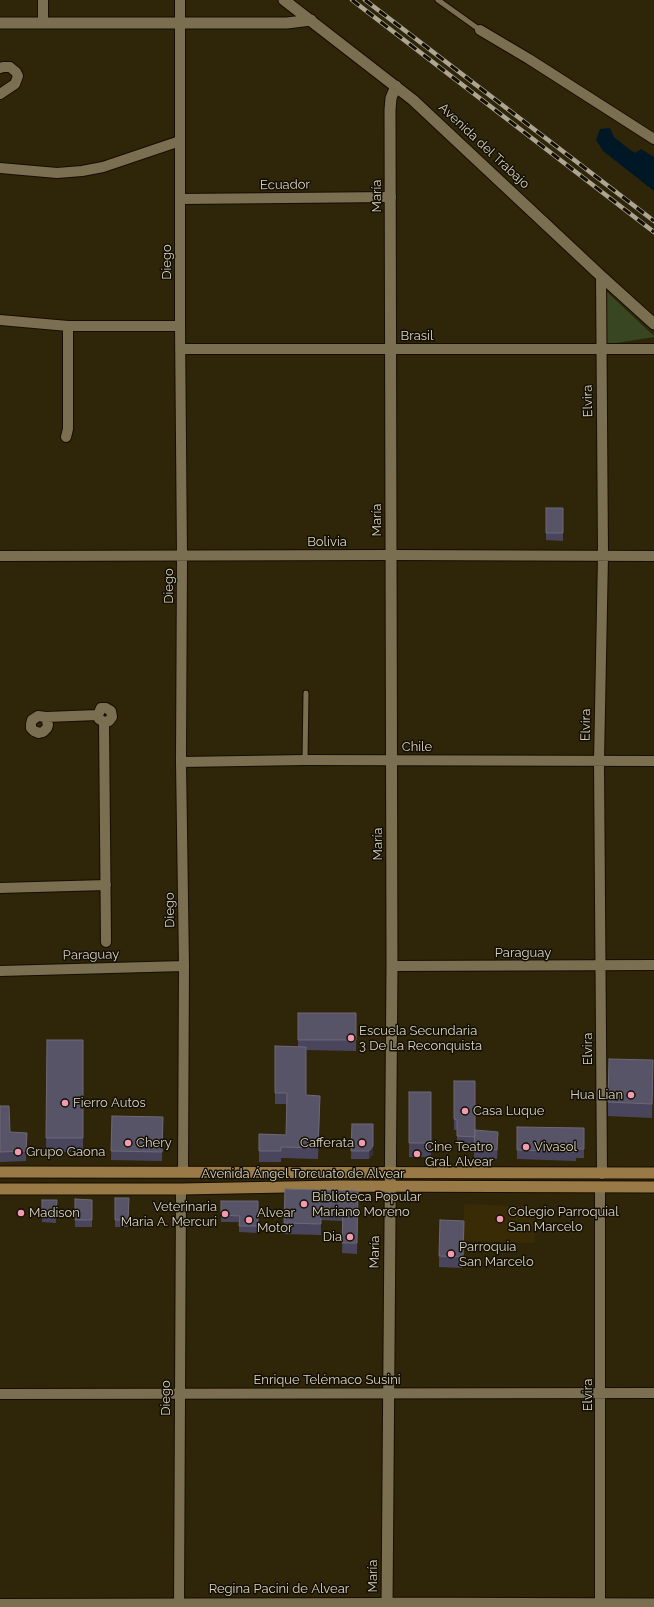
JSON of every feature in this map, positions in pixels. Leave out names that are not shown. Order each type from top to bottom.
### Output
[{"type":"main road","name":"Avenida Ángel Torcuato de Alvear","points":[[0,1172],[654,1174]]},
{"type":"main road","name":"Avenida Ángel Torcuato de Alvear","points":[[0,1189],[181,1189],[339,1186],[654,1187]]},
{"type":"street","points":[[43,0],[43,23]]},
{"type":"street","name":"Diego","points":[[180,0],[182,556],[181,762],[184,966],[183,1172]]},
{"type":"street","name":"Avenida del Trabajo","points":[[284,0],[396,86],[433,117],[654,324]]},
{"type":"street","points":[[0,23],[286,24],[311,20]]},
{"type":"street","points":[[480,30],[654,139]]},
{"type":"street","points":[[0,68],[3,66],[10,67],[16,72],[18,79],[10,88],[0,94]]},
{"type":"street","name":"María","points":[[387,1605],[392,966],[390,110],[391,98],[396,86]]},
{"type":"street","points":[[0,168],[57,173],[82,171],[103,166],[180,141]]},
{"type":"street","name":"Ecuador","points":[[180,199],[391,197]]},
{"type":"street","name":"Elvira","points":[[601,276],[600,350],[603,556],[598,761],[602,1174]]},
{"type":"street","points":[[0,320],[68,326],[180,326]]},
{"type":"street","points":[[66,437],[68,429],[68,326]]},
{"type":"street","name":"Brasil","points":[[181,349],[654,349]]},
{"type":"street","name":"Bolivia","points":[[0,556],[654,556]]},
{"type":"street","points":[[46,717],[101,718],[106,885],[106,942]]},
{"type":"street","name":"Chile","points":[[181,762],[305,760],[654,761]]},
{"type":"street","points":[[0,888],[106,885]]},
{"type":"street","name":"Paraguay","points":[[0,971],[184,966]]},
{"type":"street","name":"Paraguay","points":[[392,966],[654,966]]},
{"type":"street","name":"Elvira","points":[[600,1187],[600,1604]]},
{"type":"street","name":"Diego","points":[[179,1605],[181,1189]]},
{"type":"street","name":"Enrique Telémaco Susini","points":[[0,1394],[654,1393]]},
{"type":"street","name":"Regina Pacini de Alvear","points":[[0,1604],[654,1604]]},
{"type":"lane","points":[[438,0],[480,30]]},
{"type":"lane","points":[[305,760],[306,693]]},
{"type":"shaded area","name":"Colegio Parroquial San Marcelo","points":[[464,1204],[536,1207],[535,1243],[463,1241]]},
{"type":"green space","points":[[606,291],[654,336],[654,337],[604,345]]},
{"type":"water","points":[[610,128],[614,137],[635,153],[641,149],[654,157],[654,191],[603,151],[596,140],[600,129]]},
{"type":"building","points":[[546,508],[563,508],[563,533],[546,533]]},
{"type":"building","points":[[298,1013],[356,1013],[356,1040],[298,1040]]},
{"type":"building","name":"Fierro Autos","points":[[47,1040],[83,1040],[83,1138],[46,1138]]},
{"type":"building","points":[[275,1046],[306,1047],[306,1095],[320,1096],[318,1148],[281,1147],[281,1151],[259,1151],[259,1134],[286,1135],[287,1093],[275,1093]]},
{"type":"building","name":"Hua Lian","points":[[609,1059],[653,1060],[652,1104],[608,1102]]},
{"type":"building","name":"Casa Luque","points":[[454,1081],[475,1081],[475,1137],[457,1136],[457,1120],[454,1119]]},
{"type":"building","points":[[409,1092],[431,1092],[431,1143],[409,1143]]},
{"type":"building","points":[[0,1106],[9,1106],[10,1132],[27,1133],[26,1151],[0,1152]]},
{"type":"building","points":[[112,1116],[163,1117],[162,1152],[111,1151]]},
{"type":"building","name":"Cafferata","points":[[352,1124],[373,1124],[373,1146],[369,1151],[351,1151]]},
{"type":"building","points":[[517,1127],[584,1128],[584,1149],[576,1149],[576,1152],[517,1150]]},
{"type":"building","points":[[475,1130],[498,1132],[497,1150],[474,1148]]},
{"type":"building","points":[[285,1189],[358,1191],[357,1243],[342,1243],[343,1210],[321,1210],[321,1224],[284,1223]]},
{"type":"building","points":[[115,1198],[129,1198],[128,1220],[115,1220]]},
{"type":"building","points":[[75,1199],[92,1200],[92,1220],[75,1220]]},
{"type":"building","points":[[42,1200],[57,1200],[56,1216],[42,1215]]},
{"type":"building","points":[[221,1201],[258,1201],[258,1226],[239,1226],[240,1216],[221,1215]]},
{"type":"building","name":"Parroquia San Marcelo","points":[[440,1220],[464,1221],[463,1257],[439,1256]]},
{"type":"railway","points":[[352,0],[654,232]]},
{"type":"railway","points":[[365,0],[654,221]]},
{"type":"place","name":"Escuela Secundaria 3 De La Reconquista","points":[[351,1038]]},
{"type":"place","name":"Hua Lian","points":[[631,1095]]},
{"type":"place","name":"Fierro Autos","points":[[65,1103]]},
{"type":"place","name":"Casa Luque","points":[[465,1111]]},
{"type":"place","name":"Chery","points":[[128,1143]]},
{"type":"place","name":"Cafferata","points":[[362,1143]]},
{"type":"place","name":"Vivasol","points":[[526,1147]]},
{"type":"place","name":"Grupo Gaona","points":[[18,1152]]},
{"type":"place","name":"Cine Teatro Gral. Alvear","points":[[417,1154]]},
{"type":"place","name":"Biblioteca Popular Mariano Moreno","points":[[304,1204]]},
{"type":"place","name":"Madison","points":[[21,1213]]},
{"type":"place","name":"Veterinaria Maria A. Mercuri","points":[[225,1214]]},
{"type":"place","name":"Colegio Parroquial San Marcelo","points":[[500,1219]]},
{"type":"place","name":"Alvear Motor","points":[[249,1220]]},
{"type":"place","name":"Dia","points":[[350,1237]]},
{"type":"place","name":"Parroquia San Marcelo","points":[[451,1254]]}]
